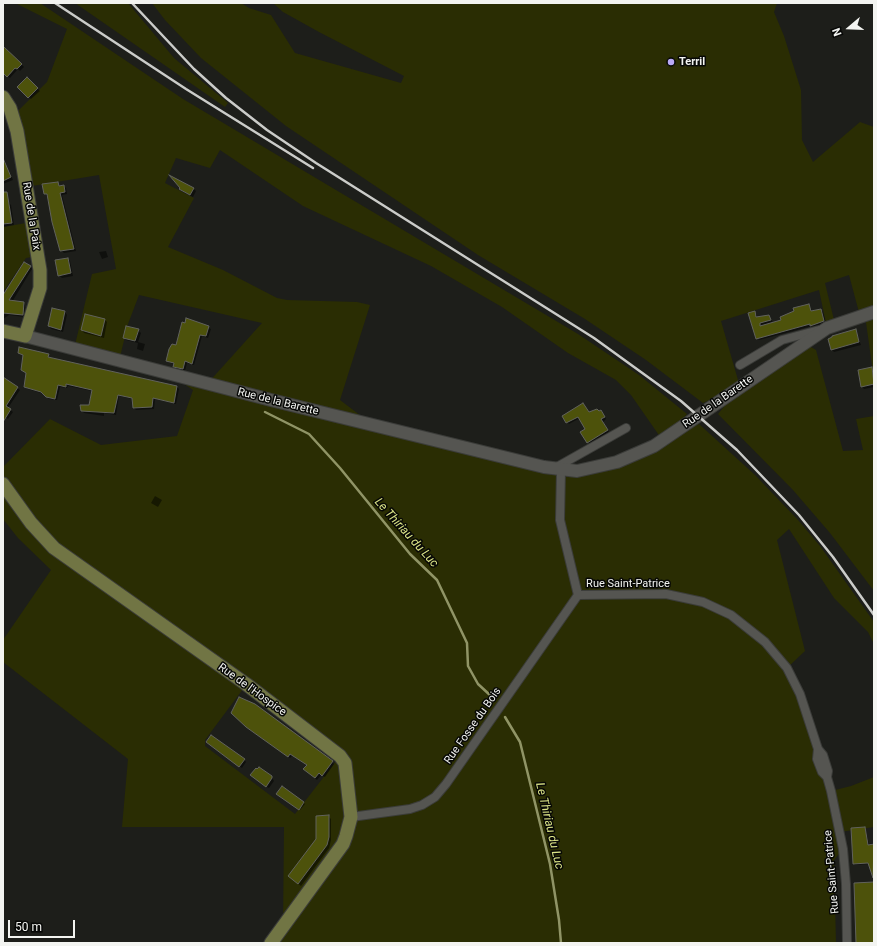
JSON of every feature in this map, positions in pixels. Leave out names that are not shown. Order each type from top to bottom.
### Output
[{"type":"main road","name":"Rue de la Paix","points":[[3,97],[10,108],[17,132],[40,270],[40,288],[25,336]]},
{"type":"main road","name":"Rue de la Barette","points":[[3,331],[25,336]]},
{"type":"main road","name":"Rue de l'Hospice","points":[[3,484],[31,523],[54,548],[246,684],[340,756],[347,767],[352,817],[343,844],[271,943]]},
{"type":"street","name":"Rue de la Barette","points":[[25,336],[271,400],[558,469],[576,471],[617,462],[654,446],[828,328],[874,312]]},
{"type":"street","points":[[740,365],[782,340],[828,328]]},
{"type":"street","points":[[558,469],[626,428]]},
{"type":"street","name":"Rue Saint-Patrice","points":[[558,469],[560,520],[578,595],[666,594],[703,602],[731,615],[765,642],[787,668],[800,694],[818,749],[817,759],[822,772],[827,777],[838,816],[846,884],[847,943]]},
{"type":"street","name":"Rue Fosse du Bois","points":[[352,817],[410,809],[422,805],[435,797],[446,784],[578,595]]},
{"type":"green space","points":[[15,3],[40,3],[183,99],[578,334],[639,375],[687,414],[664,440],[699,424],[755,475],[798,520],[820,546],[874,622],[874,644],[868,632],[834,598],[789,529],[777,540],[805,651],[787,668],[831,791],[851,786],[874,777],[874,827],[840,832],[843,849],[834,860],[836,943],[271,943],[283,926],[284,827],[122,827],[128,759],[3,662],[3,640],[51,570],[18,538],[3,519],[3,467],[50,419],[101,445],[177,436],[193,390],[168,373],[207,384],[262,323],[139,295],[128,324],[119,361],[74,349],[92,274],[116,269],[99,175],[26,187],[13,116],[47,82],[67,29]],"holes":[[[220,150],[303,206],[431,266],[502,307],[568,353],[616,380],[631,395],[663,441],[577,471],[373,425],[340,400],[370,305],[357,302],[287,300],[277,298],[223,270],[168,247],[194,198],[165,183],[176,158],[210,168]],[[246,685],[340,756],[295,814],[205,746],[205,740]]]},
{"type":"green space","points":[[75,3],[128,3],[174,58],[228,103],[225,107]]},
{"type":"green space","points":[[152,3],[241,3],[249,8],[271,15],[295,53],[401,83],[404,76],[283,12],[273,3],[777,3],[774,12],[784,36],[801,90],[802,140],[813,162],[860,122],[874,127],[874,380],[865,315],[860,316],[849,275],[825,283],[835,324],[827,328],[819,290],[721,321],[740,387],[703,403],[646,360],[585,319],[478,255],[286,126],[201,58],[165,20]]},
{"type":"green space","points":[[26,223],[32,257],[26,258],[3,292],[3,227]]},
{"type":"green space","points":[[804,343],[816,350],[843,451],[863,450],[856,419],[874,416],[874,591],[830,533],[793,490],[718,414],[740,387]]},
{"type":"building","points":[[3,46],[22,64],[17,69],[15,68],[7,77],[3,73]]},
{"type":"building","points":[[27,77],[38,88],[28,98],[17,87]]},
{"type":"building","points":[[3,158],[11,177],[3,181]]},
{"type":"building","points":[[169,175],[194,188],[190,195],[179,189],[180,188]]},
{"type":"building","points":[[58,182],[59,186],[64,185],[65,192],[60,193],[74,249],[60,251],[52,222],[47,194],[44,194],[42,184]]},
{"type":"building","points":[[3,192],[7,192],[12,223],[3,224]]},
{"type":"building","points":[[68,258],[71,273],[58,276],[55,260]]},
{"type":"building","points":[[24,262],[31,266],[9,300],[24,302],[23,315],[3,313],[3,295]]},
{"type":"building","points":[[809,304],[811,311],[821,309],[824,321],[810,326],[810,324],[756,339],[748,313],[755,311],[756,317],[769,315],[771,320],[760,323],[760,326],[781,320],[780,317],[794,311],[793,308]]},
{"type":"building","points":[[52,308],[65,311],[61,330],[48,326]]},
{"type":"building","points":[[85,314],[105,319],[101,336],[81,330]]},
{"type":"building","points":[[186,318],[209,326],[206,336],[200,335],[192,364],[185,361],[183,369],[173,367],[174,363],[166,361],[169,349],[172,344],[176,345],[182,322],[185,323]]},
{"type":"building","points":[[126,326],[139,329],[135,341],[123,338]]},
{"type":"building","points":[[856,329],[859,342],[831,350],[828,339],[832,336]]},
{"type":"building","points":[[19,347],[49,354],[48,357],[177,386],[174,403],[153,398],[152,407],[133,408],[132,398],[118,395],[114,413],[81,411],[80,405],[89,405],[92,390],[66,384],[66,387],[58,385],[55,399],[46,397],[41,392],[24,387],[26,373],[21,370],[23,355],[18,353]]},
{"type":"building","points":[[872,367],[874,384],[861,387],[858,370]]},
{"type":"building","points":[[3,377],[18,387],[6,406],[11,409],[3,422]]},
{"type":"building","points":[[583,403],[589,412],[597,409],[599,411],[601,410],[605,417],[601,419],[608,430],[587,443],[580,432],[585,429],[578,417],[566,423],[562,416]]},
{"type":"building","points":[[239,697],[255,704],[333,761],[322,776],[319,773],[315,778],[303,769],[307,765],[290,754],[288,757],[246,727],[231,713]]},
{"type":"building","points":[[211,735],[245,759],[239,767],[206,742]]},
{"type":"building","points":[[259,767],[272,776],[266,787],[250,775],[256,768],[257,769]]},
{"type":"building","points":[[282,786],[304,802],[299,810],[276,794]]},
{"type":"building","points":[[329,815],[329,837],[327,845],[298,884],[288,876],[316,839],[316,816]]},
{"type":"building","points":[[865,827],[868,845],[874,844],[873,878],[868,863],[853,864],[851,828]]},
{"type":"building","points":[[874,882],[874,943],[856,943],[854,883]]},
{"type":"waterway","name":"Le Thiriau du Luc","points":[[265,412],[309,434],[340,468],[410,554],[437,580],[467,643],[468,666],[478,684],[491,696]]},
{"type":"waterway","name":"Le Thiriau du Luc","points":[[505,717],[520,742],[550,864],[561,943]]},
{"type":"railway","points":[[55,3],[186,89],[313,168]]},
{"type":"railway","points":[[132,3],[194,69],[226,98],[267,130],[316,163],[594,338],[681,401],[737,450],[799,515],[833,557],[874,615]]},
{"type":"place","name":"Terril","points":[[671,62]]}]
